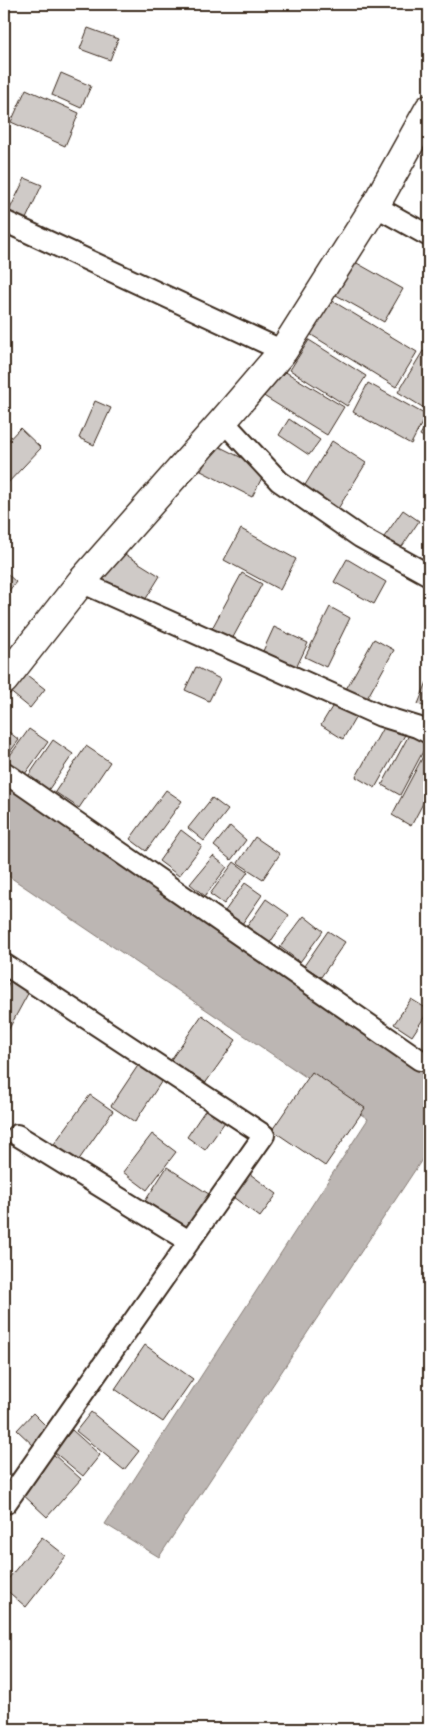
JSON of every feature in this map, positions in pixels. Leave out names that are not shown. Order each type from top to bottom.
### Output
[{"type":"street","points":[[4,680],[81,582],[283,351],[375,206],[429,109]]},
{"type":"street","points":[[375,206],[429,236]]},
{"type":"street","points":[[4,221],[283,351]]},
{"type":"street","points":[[223,421],[279,481],[360,537],[429,575]]},
{"type":"street","points":[[81,582],[381,716],[417,727],[429,733]]},
{"type":"street","points":[[4,772],[420,1060]]},
{"type":"street","points":[[4,964],[264,1135],[6,1503],[4,1501]]},
{"type":"street","points":[[17,1135],[190,1242]]},
{"type":"shaded area","points":[[4,774],[429,1069],[429,1149],[159,1557],[105,1524],[368,1119],[4,873]]},
{"type":"building","points":[[88,28],[118,39],[110,60],[80,49]]},
{"type":"building","points":[[61,73],[91,86],[81,108],[52,95]]},
{"type":"building","points":[[26,89],[79,113],[65,146],[11,122]]},
{"type":"building","points":[[25,178],[42,185],[25,221],[8,213]]},
{"type":"building","points":[[348,258],[403,289],[384,322],[329,291]]},
{"type":"building","points":[[326,297],[417,352],[396,387],[305,331]]},
{"type":"building","points":[[309,340],[366,376],[347,406],[290,370]]},
{"type":"building","points":[[423,351],[429,355],[429,411],[398,392]]},
{"type":"building","points":[[279,368],[344,407],[327,435],[262,395]]},
{"type":"building","points":[[368,383],[426,415],[411,444],[353,412]]},
{"type":"building","points":[[95,401],[111,408],[94,445],[79,438]]},
{"type":"building","points":[[289,419],[320,440],[309,455],[279,435]]},
{"type":"building","points":[[429,420],[429,440],[420,435]]},
{"type":"building","points":[[20,428],[41,448],[5,486],[4,445]]},
{"type":"building","points":[[332,441],[366,463],[336,512],[302,490]]},
{"type":"building","points":[[214,444],[266,470],[252,497],[201,471]]},
{"type":"building","points":[[403,510],[419,521],[401,548],[384,537]]},
{"type":"building","points":[[241,529],[296,559],[280,590],[224,560]]},
{"type":"building","points":[[120,551],[160,576],[142,605],[102,580]]},
{"type":"building","points":[[347,559],[386,582],[374,604],[334,582]]},
{"type":"building","points":[[4,571],[16,582],[4,597]]},
{"type":"building","points":[[242,573],[262,584],[230,643],[210,632]]},
{"type":"building","points":[[330,607],[350,618],[326,667],[305,657]]},
{"type":"building","points":[[274,627],[308,643],[296,668],[263,651]]},
{"type":"building","points":[[374,639],[394,650],[365,702],[345,691]]},
{"type":"building","points":[[196,667],[220,679],[209,701],[185,690]]},
{"type":"building","points":[[23,672],[45,689],[30,708],[8,690]]},
{"type":"building","points":[[427,682],[429,683],[429,708],[418,704]]},
{"type":"building","points":[[335,702],[357,715],[343,739],[321,725]]},
{"type":"building","points":[[386,722],[406,733],[375,788],[356,777]]},
{"type":"building","points":[[4,728],[19,740],[6,757],[4,755]]},
{"type":"building","points":[[29,729],[48,742],[25,774],[6,761]]},
{"type":"building","points":[[410,733],[428,742],[400,795],[382,785]]},
{"type":"building","points":[[53,740],[73,754],[47,792],[27,778]]},
{"type":"building","points":[[429,745],[429,792],[411,826],[392,815]]},
{"type":"building","points":[[86,746],[110,762],[79,808],[55,792]]},
{"type":"building","points":[[166,790],[182,801],[146,851],[130,839]]},
{"type":"building","points":[[212,798],[228,810],[204,841],[188,828]]},
{"type":"building","points":[[230,826],[246,840],[231,860],[214,846]]},
{"type":"building","points":[[181,830],[202,846],[179,876],[159,861]]},
{"type":"building","points":[[255,837],[280,854],[263,879],[238,863]]},
{"type":"building","points":[[213,856],[227,867],[205,896],[190,884]]},
{"type":"building","points":[[234,862],[248,872],[224,904],[210,894]]},
{"type":"building","points":[[245,883],[262,895],[242,924],[225,911]]},
{"type":"building","points":[[266,899],[289,915],[269,944],[246,928]]},
{"type":"building","points":[[304,916],[323,931],[300,962],[280,947]]},
{"type":"building","points":[[328,931],[345,942],[321,977],[304,966]]},
{"type":"building","points":[[12,977],[31,988],[5,1036],[4,992]]},
{"type":"building","points":[[411,999],[429,1010],[412,1036],[394,1024]]},
{"type":"building","points":[[202,1015],[236,1040],[204,1085],[170,1061]]},
{"type":"building","points":[[141,1061],[165,1076],[135,1122],[111,1106]]},
{"type":"building","points":[[312,1072],[365,1108],[325,1166],[272,1130]]},
{"type":"building","points":[[90,1095],[113,1111],[78,1161],[54,1144]]},
{"type":"building","points":[[208,1106],[227,1119],[205,1150],[187,1137]]},
{"type":"building","points":[[152,1134],[176,1152],[147,1190],[123,1172]]},
{"type":"building","points":[[167,1167],[215,1198],[190,1237],[142,1206]]},
{"type":"building","points":[[250,1174],[277,1194],[260,1217],[233,1197]]},
{"type":"building","points":[[145,1345],[193,1379],[163,1422],[115,1389]]},
{"type":"building","points":[[91,1412],[139,1451],[124,1470],[76,1431]]},
{"type":"building","points":[[33,1413],[51,1431],[35,1447],[17,1430]]},
{"type":"building","points":[[72,1430],[100,1455],[83,1476],[54,1452]]},
{"type":"building","points":[[53,1454],[81,1479],[47,1517],[19,1491]]},
{"type":"building","points":[[42,1537],[66,1556],[26,1607],[4,1588],[4,1584]]}]
